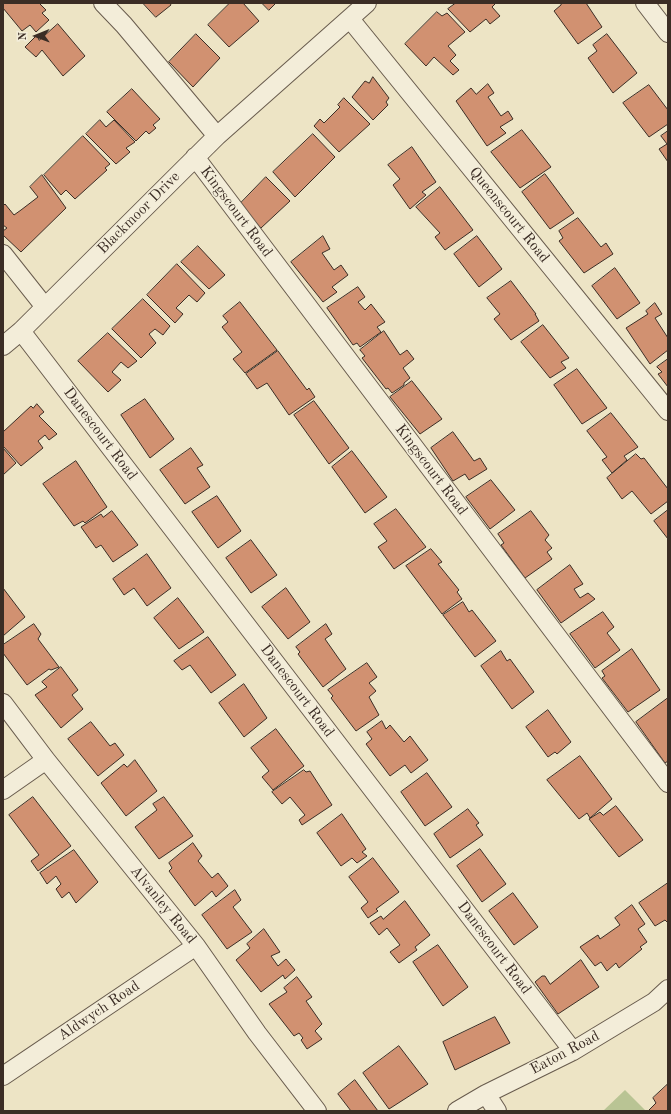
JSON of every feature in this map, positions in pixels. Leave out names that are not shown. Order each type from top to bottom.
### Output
[{"type":"street","points":[[103,3],[217,136]]},
{"type":"street","name":"Blackmoor Drive","points":[[3,346],[21,331],[217,136],[367,3]]},
{"type":"street","points":[[644,3],[668,33]]},
{"type":"street","name":"Queenscourt Road","points":[[350,19],[668,411]]},
{"type":"street","name":"Kingscourt Road","points":[[195,157],[668,783]]},
{"type":"street","points":[[3,254],[45,307]]},
{"type":"street","name":"Danescourt Road","points":[[21,331],[573,1051]]},
{"type":"street","name":"Alvanley Road","points":[[3,703],[46,760],[196,946],[257,1033],[317,1111]]},
{"type":"street","points":[[3,790],[46,760]]},
{"type":"street","name":"Aldwych Road","points":[[3,1076],[196,946]]},
{"type":"street","name":"Eaton Road","points":[[458,1111],[486,1094],[573,1051],[654,1002],[668,989]]},
{"type":"street","points":[[486,1094],[497,1111]]},
{"type":"green space","points":[[625,1090],[646,1111],[603,1111]]},
{"type":"building","points":[[3,3],[39,3],[46,10],[42,13],[49,20],[36,32],[30,25],[22,31],[3,8]]},
{"type":"building","points":[[143,3],[170,3],[171,5],[156,17]]},
{"type":"building","points":[[230,3],[243,3],[259,21],[229,47],[208,25]]},
{"type":"building","points":[[262,3],[276,3],[269,10]]},
{"type":"building","points":[[456,3],[496,3],[492,7],[500,16],[490,24],[486,19],[470,32],[448,9]]},
{"type":"building","points":[[560,3],[586,3],[602,27],[578,44],[554,11],[561,5]]},
{"type":"building","points":[[437,12],[442,16],[447,13],[465,32],[448,46],[456,55],[450,61],[459,70],[453,75],[434,57],[426,66],[405,44]]},
{"type":"building","points":[[58,24],[85,56],[63,76],[42,50],[36,57],[25,47],[37,35],[39,40]]},
{"type":"building","points":[[196,34],[220,58],[193,87],[169,62]]},
{"type":"building","points":[[607,34],[637,73],[613,93],[588,58],[597,51],[593,45]]},
{"type":"building","points":[[373,77],[389,98],[386,102],[388,105],[373,120],[352,97],[365,81],[369,83]]},
{"type":"building","points":[[488,84],[494,93],[488,97],[501,116],[508,111],[513,119],[500,127],[506,133],[487,146],[456,101],[471,88],[476,94]]},
{"type":"building","points":[[649,85],[668,110],[668,124],[649,137],[623,103]]},
{"type":"building","points":[[132,89],[160,119],[153,125],[156,128],[149,134],[146,131],[136,141],[107,112]]},
{"type":"building","points":[[344,98],[370,124],[339,152],[314,126],[320,119],[324,123],[340,107],[338,105]]},
{"type":"building","points":[[100,120],[106,127],[114,120],[135,142],[126,148],[130,152],[116,164],[86,134]]},
{"type":"building","points":[[522,130],[551,167],[520,188],[491,152]]},
{"type":"building","points":[[668,131],[668,162],[659,149],[667,144],[661,136]]},
{"type":"building","points":[[313,134],[335,157],[295,197],[273,172]]},
{"type":"building","points":[[83,136],[110,164],[105,168],[107,170],[75,199],[66,190],[61,195],[44,175]]},
{"type":"building","points":[[412,147],[436,182],[422,192],[426,195],[410,209],[393,185],[400,179],[388,165]]},
{"type":"building","points":[[545,174],[574,213],[550,229],[522,192]]},
{"type":"building","points":[[42,175],[66,208],[21,252],[3,235],[3,231],[7,228],[3,225],[3,206],[5,204],[14,215],[38,197],[30,187]]},
{"type":"building","points":[[266,177],[290,201],[261,228],[239,205]]},
{"type":"building","points":[[440,187],[473,230],[445,250],[435,237],[440,233],[416,207]]},
{"type":"building","points":[[578,218],[601,247],[606,243],[613,254],[584,273],[559,241],[563,238],[559,231]]},
{"type":"building","points":[[323,236],[330,249],[322,253],[334,270],[341,265],[348,275],[332,287],[337,292],[323,302],[291,262]]},
{"type":"building","points":[[477,236],[502,269],[479,287],[454,254]]},
{"type":"building","points":[[198,246],[225,275],[209,289],[181,262]]},
{"type":"building","points":[[177,264],[205,293],[197,302],[189,295],[176,308],[183,314],[175,323],[147,295]]},
{"type":"building","points":[[615,268],[640,303],[617,319],[592,286]]},
{"type":"building","points":[[511,281],[536,314],[539,321],[511,340],[494,319],[500,314],[487,298]]},
{"type":"building","points":[[358,287],[365,297],[358,302],[365,310],[371,304],[385,322],[377,327],[381,332],[360,347],[357,343],[353,345],[327,308]]},
{"type":"building","points":[[143,299],[170,326],[163,335],[155,329],[149,334],[156,343],[141,358],[112,329]]},
{"type":"building","points":[[240,302],[277,350],[245,373],[233,359],[242,352],[222,327],[228,322],[223,316]]},
{"type":"building","points":[[655,303],[662,314],[655,318],[668,338],[668,350],[650,364],[626,328],[648,314],[646,311]]},
{"type":"building","points":[[543,325],[569,358],[561,362],[566,368],[550,378],[521,342]]},
{"type":"building","points":[[384,331],[400,355],[407,350],[414,359],[403,368],[410,378],[404,383],[404,385],[392,393],[388,388],[386,389],[362,358],[365,356],[360,350]]},
{"type":"building","points":[[108,333],[137,361],[128,368],[121,362],[112,372],[121,380],[108,392],[78,361]]},
{"type":"building","points":[[278,351],[307,390],[309,388],[315,397],[289,415],[267,383],[257,389],[246,374]]},
{"type":"building","points":[[668,359],[668,387],[658,374],[662,372],[657,367]]},
{"type":"building","points":[[577,369],[607,408],[582,424],[554,385]]},
{"type":"building","points":[[412,381],[442,419],[420,434],[390,397]]},
{"type":"building","points":[[145,399],[174,439],[150,458],[121,415]]},
{"type":"building","points":[[314,401],[349,448],[329,464],[294,415]]},
{"type":"building","points":[[37,404],[44,412],[39,416],[57,434],[49,440],[45,435],[38,441],[43,448],[21,466],[3,446],[3,432],[31,406],[33,408]]},
{"type":"building","points":[[611,413],[638,447],[624,456],[627,460],[612,473],[602,460],[607,457],[587,431]]},
{"type":"building","points":[[453,432],[474,461],[480,458],[487,469],[469,480],[465,474],[453,481],[431,448]]},
{"type":"building","points":[[3,448],[16,463],[3,475]]},
{"type":"building","points":[[191,448],[203,465],[197,468],[210,487],[185,504],[160,470]]},
{"type":"building","points":[[352,451],[387,497],[365,513],[332,467]]},
{"type":"building","points":[[636,454],[641,459],[644,458],[668,489],[668,501],[651,514],[632,491],[622,499],[607,478]]},
{"type":"building","points":[[76,461],[107,507],[85,523],[83,521],[74,526],[43,484]]},
{"type":"building","points":[[491,480],[515,510],[490,529],[466,497]]},
{"type":"building","points":[[217,496],[241,531],[218,548],[192,512]]},
{"type":"building","points":[[396,509],[426,547],[394,569],[378,547],[387,541],[374,524]]},
{"type":"building","points":[[668,510],[668,539],[654,521]]},
{"type":"building","points":[[112,511],[138,545],[113,562],[101,545],[96,548],[81,527],[101,514],[103,517]]},
{"type":"building","points":[[531,511],[549,535],[545,540],[552,548],[547,552],[552,559],[525,578],[501,545],[504,543],[498,534]]},
{"type":"building","points":[[251,540],[277,575],[251,593],[226,558]]},
{"type":"building","points":[[431,549],[442,562],[438,564],[459,590],[457,592],[462,599],[442,614],[406,566]]},
{"type":"building","points":[[147,554],[171,588],[147,606],[134,588],[124,595],[113,579]]},
{"type":"building","points":[[570,565],[583,584],[574,589],[580,598],[588,593],[595,599],[561,623],[537,590]]},
{"type":"building","points":[[3,588],[25,617],[3,636]]},
{"type":"building","points":[[286,588],[310,622],[288,639],[262,607]]},
{"type":"building","points":[[178,598],[204,632],[179,649],[154,618]]},
{"type":"building","points":[[463,602],[469,612],[472,610],[496,641],[475,657],[443,615]]},
{"type":"building","points":[[603,612],[614,627],[607,633],[620,650],[595,668],[570,634]]},
{"type":"building","points":[[34,624],[41,634],[38,639],[59,667],[51,670],[49,669],[27,685],[3,653],[3,645]]},
{"type":"building","points":[[326,624],[332,634],[325,639],[346,669],[323,687],[298,654],[300,652],[296,647]]},
{"type":"building","points":[[208,637],[236,675],[211,693],[190,665],[182,670],[174,661]]},
{"type":"building","points":[[632,649],[660,690],[628,712],[602,678],[605,676],[602,671]]},
{"type":"building","points":[[501,651],[507,661],[510,659],[534,692],[512,709],[481,666]]},
{"type":"building","points":[[367,663],[377,677],[369,683],[376,691],[369,697],[379,715],[356,731],[331,698],[333,696],[328,690]]},
{"type":"building","points":[[61,667],[78,690],[72,695],[83,709],[61,728],[35,695],[47,687],[42,682]]},
{"type":"building","points":[[244,684],[267,718],[244,737],[219,703]]},
{"type":"building","points":[[668,698],[668,761],[665,763],[636,722]]},
{"type":"building","points":[[548,710],[571,742],[557,754],[555,752],[548,757],[526,727]]},
{"type":"building","points":[[382,721],[386,729],[390,725],[404,742],[410,736],[428,760],[411,773],[405,765],[390,776],[366,744],[372,739],[367,732]]},
{"type":"building","points":[[91,722],[110,746],[115,743],[124,755],[98,776],[68,739]]},
{"type":"building","points":[[276,729],[304,766],[273,790],[262,777],[269,771],[251,748]]},
{"type":"building","points":[[580,756],[612,799],[590,818],[587,813],[579,819],[547,780]]},
{"type":"building","points":[[135,760],[157,791],[126,816],[101,783],[124,764],[127,767]]},
{"type":"building","points":[[304,770],[306,772],[310,771],[332,805],[302,825],[299,820],[305,815],[290,797],[282,804],[272,792]]},
{"type":"building","points":[[427,773],[452,807],[425,826],[401,792]]},
{"type":"building","points":[[33,797],[71,846],[38,871],[31,861],[39,855],[9,815]]},
{"type":"building","points":[[164,797],[193,836],[159,859],[135,827],[157,810],[153,804]]},
{"type":"building","points":[[616,806],[643,840],[619,857],[589,819],[600,812],[603,815]]},
{"type":"building","points":[[468,809],[479,823],[476,825],[483,835],[450,858],[434,834]]},
{"type":"building","points":[[342,814],[366,849],[362,852],[367,856],[357,863],[352,858],[341,866],[317,833]]},
{"type":"building","points":[[193,843],[202,856],[198,861],[212,878],[218,873],[228,886],[216,897],[212,891],[195,906],[169,871],[172,868],[169,863]]},
{"type":"building","points":[[480,849],[506,884],[482,902],[457,866]]},
{"type":"building","points":[[74,850],[98,882],[76,903],[69,892],[62,898],[56,889],[61,884],[56,876],[47,884],[40,873]]},
{"type":"building","points":[[373,858],[399,892],[376,909],[378,911],[368,918],[361,908],[368,902],[349,877]]},
{"type":"building","points":[[668,883],[668,921],[667,922],[665,920],[655,926],[639,903]]},
{"type":"building","points":[[235,890],[241,900],[233,907],[252,932],[227,949],[202,915]]},
{"type":"building","points":[[513,893],[538,927],[514,945],[489,911]]},
{"type":"building","points":[[405,901],[430,935],[415,947],[417,950],[399,963],[390,952],[400,945],[387,928],[379,935],[370,923],[381,916],[383,919]]},
{"type":"building","points":[[632,905],[645,924],[638,929],[647,942],[640,947],[642,949],[619,968],[616,963],[607,971],[601,962],[595,966],[580,947],[598,935],[600,939],[620,925],[615,918]]},
{"type":"building","points":[[264,929],[280,952],[271,956],[278,966],[286,959],[295,970],[285,979],[283,975],[261,992],[236,960],[250,948],[247,944]]},
{"type":"building","points":[[438,945],[468,987],[443,1006],[413,962]]},
{"type":"building","points":[[581,960],[599,987],[558,1014],[535,982],[542,976],[545,976],[550,984]]},
{"type":"building","points":[[297,977],[312,997],[306,1001],[322,1024],[315,1031],[322,1039],[307,1049],[301,1040],[303,1038],[299,1033],[294,1036],[269,1004],[287,992],[284,988]]},
{"type":"building","points":[[495,1017],[510,1043],[455,1070],[443,1042]]},
{"type":"building","points":[[399,1046],[428,1084],[389,1109],[363,1073]]},
{"type":"building","points":[[355,1080],[378,1111],[351,1111],[338,1094]]},
{"type":"building","points":[[667,1085],[668,1111],[650,1111],[649,1110],[656,1103],[653,1098]]}]
